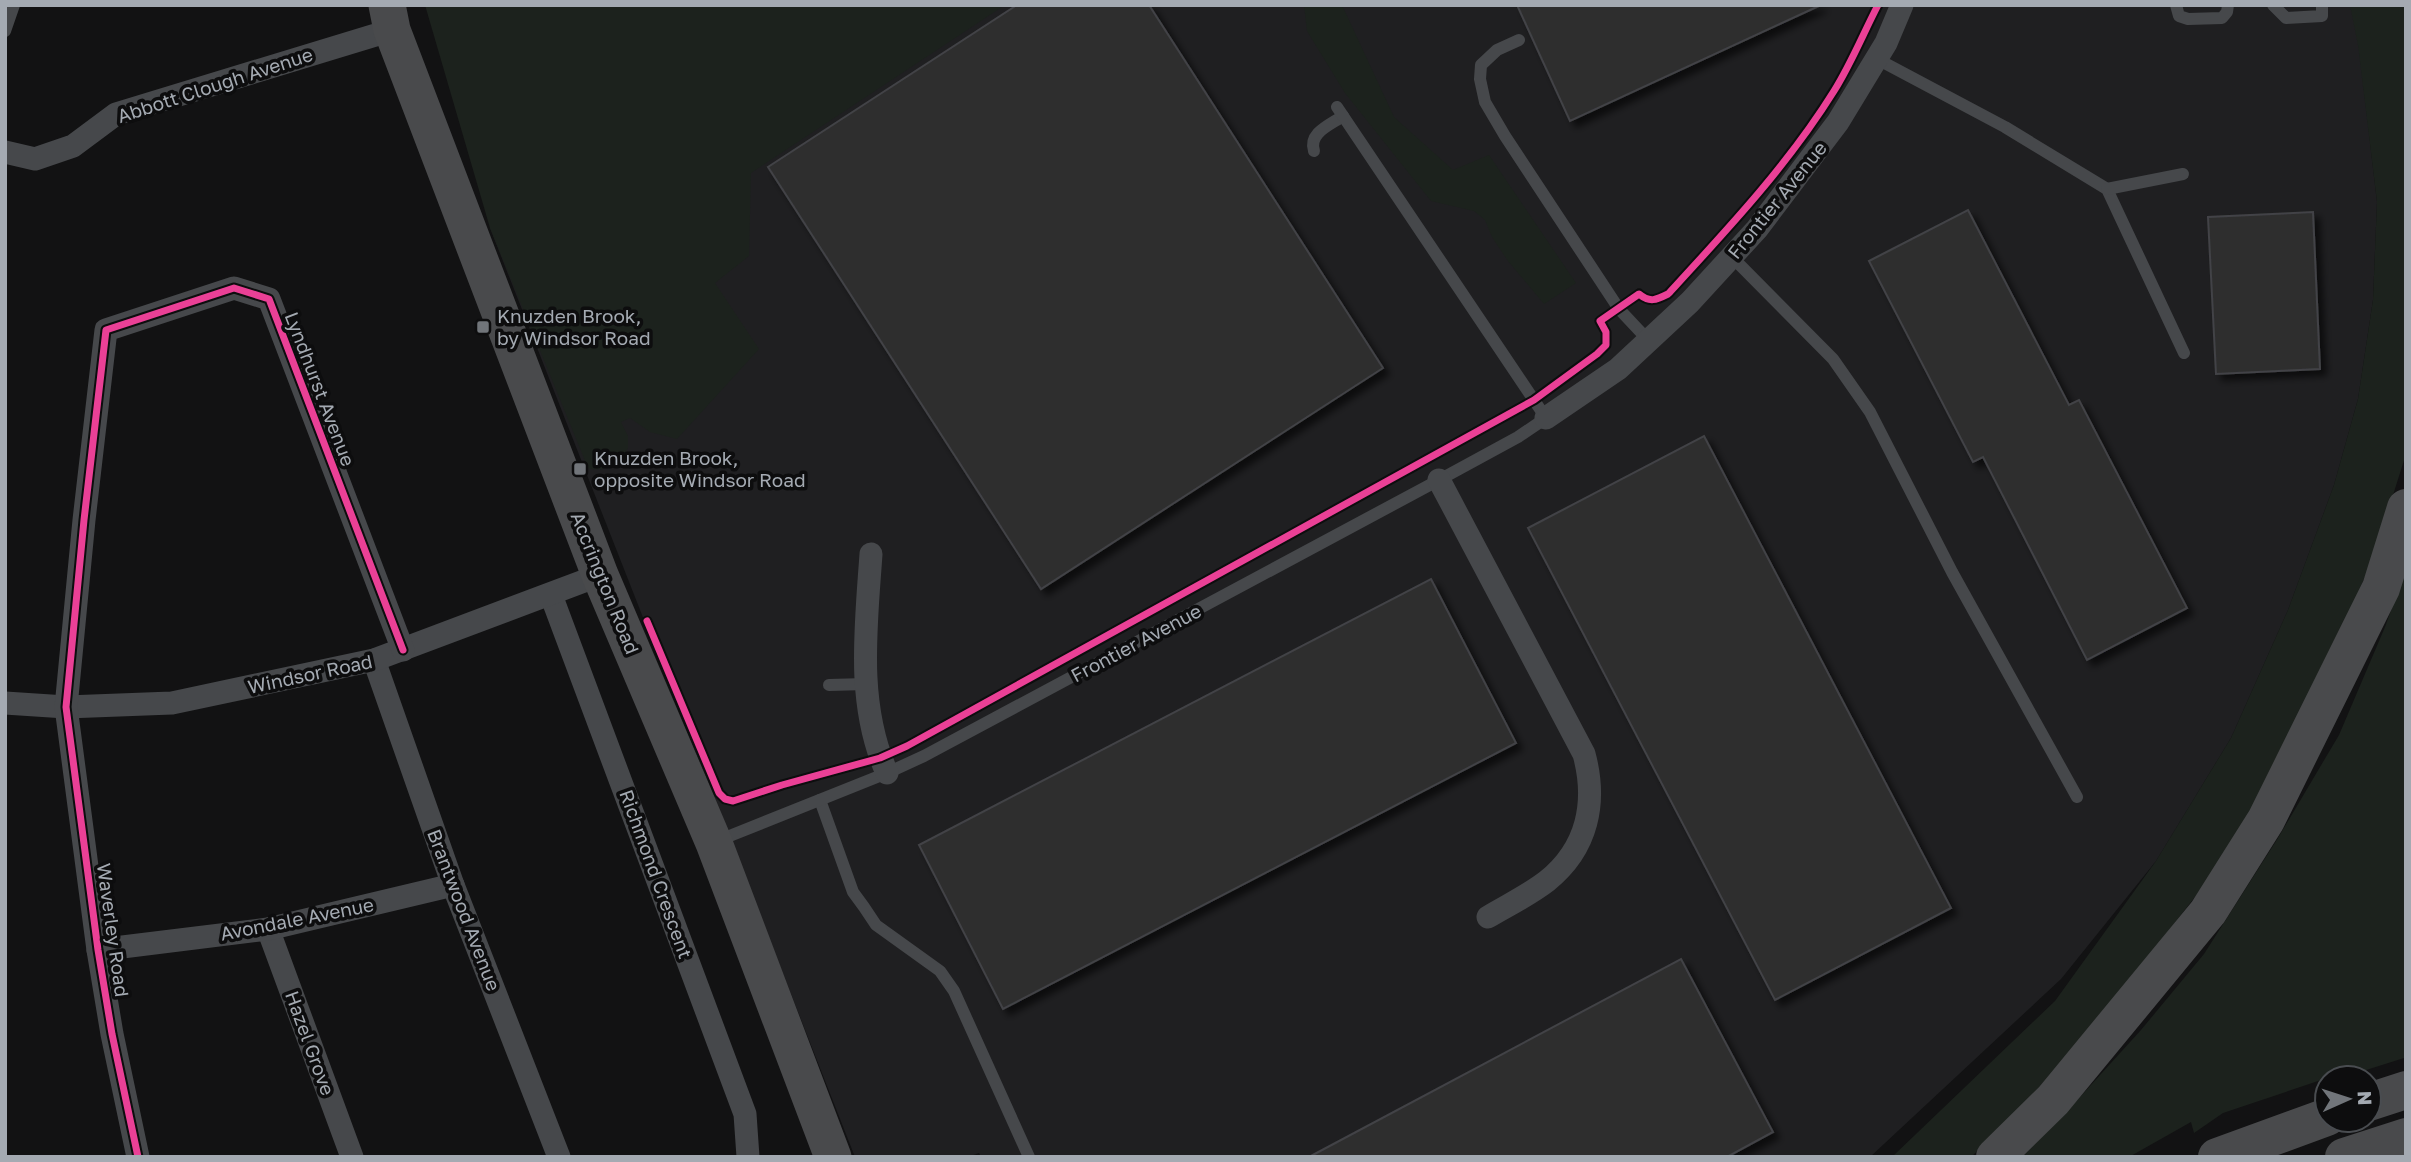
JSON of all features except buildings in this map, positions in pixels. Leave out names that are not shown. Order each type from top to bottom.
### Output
[{"type":"highway","points":[[1995,1157],[2053,1100],[2208,912],[2266,820],[2381,588],[2406,508]]},
{"type":"highway","points":[[2383,1097],[2406,1090]]},
{"type":"highway","points":[[2377,1157],[2406,1115]]},
{"type":"highway","points":[[2217,1157],[2313,1122]]},
{"type":"highway","points":[[2344,1157],[2406,1137]]},
{"type":"main road","name":"Accrington Road","points":[[389,17],[600,575],[714,843],[833,1157]]},
{"type":"street","name":"Frontier Avenue","points":[[1546,418],[1618,369],[1690,302],[1757,229],[1838,122],[1886,43],[1902,5]]},
{"type":"street","name":"Abbott Clough Avenue","points":[[5,152],[35,159],[73,146],[116,114],[389,17]]},
{"type":"street","name":"Lyndhurst Avenue","points":[[66,707],[106,330],[234,288],[269,299],[403,650]]},
{"type":"street","points":[[1439,480],[1584,754],[1589,774],[1591,796],[1588,816],[1577,845],[1550,879],[1488,917]]},
{"type":"street","points":[[871,554],[866,684],[872,726],[887,773]]},
{"type":"street","name":"Windsor Road","points":[[5,703],[66,707],[173,703],[374,660],[600,575]]},
{"type":"street","name":"Richmond Crescent","points":[[551,595],[745,1114],[748,1157]]},
{"type":"street","name":"Brantwood Avenue","points":[[374,660],[453,885],[559,1157]]},
{"type":"street","name":"Waverley Road","points":[[66,707],[98,950],[112,1034],[138,1157]]},
{"type":"street","name":"Avondale Avenue","points":[[98,950],[268,929],[453,885]]},
{"type":"street","name":"Hazel Grove","points":[[268,929],[352,1157]]},
{"type":"lane","points":[[5,31],[14,5]]},
{"type":"lane","points":[[2176,5],[2179,16],[2188,19],[2222,18],[2228,5]]},
{"type":"lane","points":[[2273,5],[2286,18],[2322,16],[2322,5]]},
{"type":"lane","points":[[1519,40],[1497,50],[1482,65],[1480,79],[1485,102],[1619,309],[1649,341]]},
{"type":"lane","points":[[1877,59],[2005,127],[2107,189],[2184,353]]},
{"type":"lane","points":[[1314,151],[1314,136],[1340,112],[1546,418]]},
{"type":"lane","points":[[2107,189],[2183,174]]},
{"type":"lane","points":[[1732,257],[1833,359],[1870,412],[1952,572],[2077,797]]},
{"type":"lane","name":"Frontier Avenue","points":[[714,843],[924,756],[1518,438],[1546,418]]},
{"type":"lane","points":[[829,685],[866,684]]},
{"type":"lane","points":[[820,800],[853,892],[876,925],[940,971],[954,991],[1029,1157]]},
{"type":"shaded area","points":[[425,5],[1005,5],[751,173],[749,256],[715,283],[759,349],[677,439],[650,432],[630,418],[621,422],[628,436],[628,448],[611,466],[594,469],[588,468],[490,228]]},
{"type":"shaded area","points":[[803,5],[2354,5],[2377,202],[2373,300],[2358,399],[2334,485],[2288,610],[2231,738],[2156,861],[2061,979],[1870,1157],[981,1157],[979,1153],[968,1157],[855,1157],[490,228],[707,215]]},
{"type":"shaded area","points":[[1304,5],[1342,5],[1394,117],[1453,170],[1489,155],[1576,283],[1544,304],[1508,261],[1492,237],[1485,220],[1474,211],[1431,201],[1345,93],[1307,31]]},
{"type":"shaded area","points":[[2350,5],[2406,5],[2406,454],[2375,552],[2320,685],[2223,861],[2052,1080],[1971,1157],[1892,1157],[2055,1001],[2156,861],[2231,738],[2288,610],[2334,485],[2358,399],[2373,300],[2377,202],[2358,45]]},
{"type":"shaded area","points":[[2406,569],[2404,1058],[2383,1065],[2313,1064],[2313,1083],[2223,1113],[2194,1133],[2191,1122],[2129,1157],[2022,1157],[2141,1030],[2204,954],[2278,838],[2339,735],[2385,627]]},
{"type":"cycle path","points":[[647,621],[719,793],[725,799],[733,801],[880,758],[907,746],[1534,400],[1597,354],[1606,345],[1606,332],[1600,321],[1639,294],[1653,300],[1668,294],[1777,171],[1834,91],[1878,5]]},
{"type":"cycle path","points":[[138,1157],[112,1034],[98,950],[66,707],[106,330],[234,288],[269,299],[403,650]]},
{"type":"place","name":"Knuzden Brook, by Windsor Road","points":[[483,327]]},
{"type":"place","name":"Knuzden Brook, opposite Windsor Road","points":[[580,469]]}]
